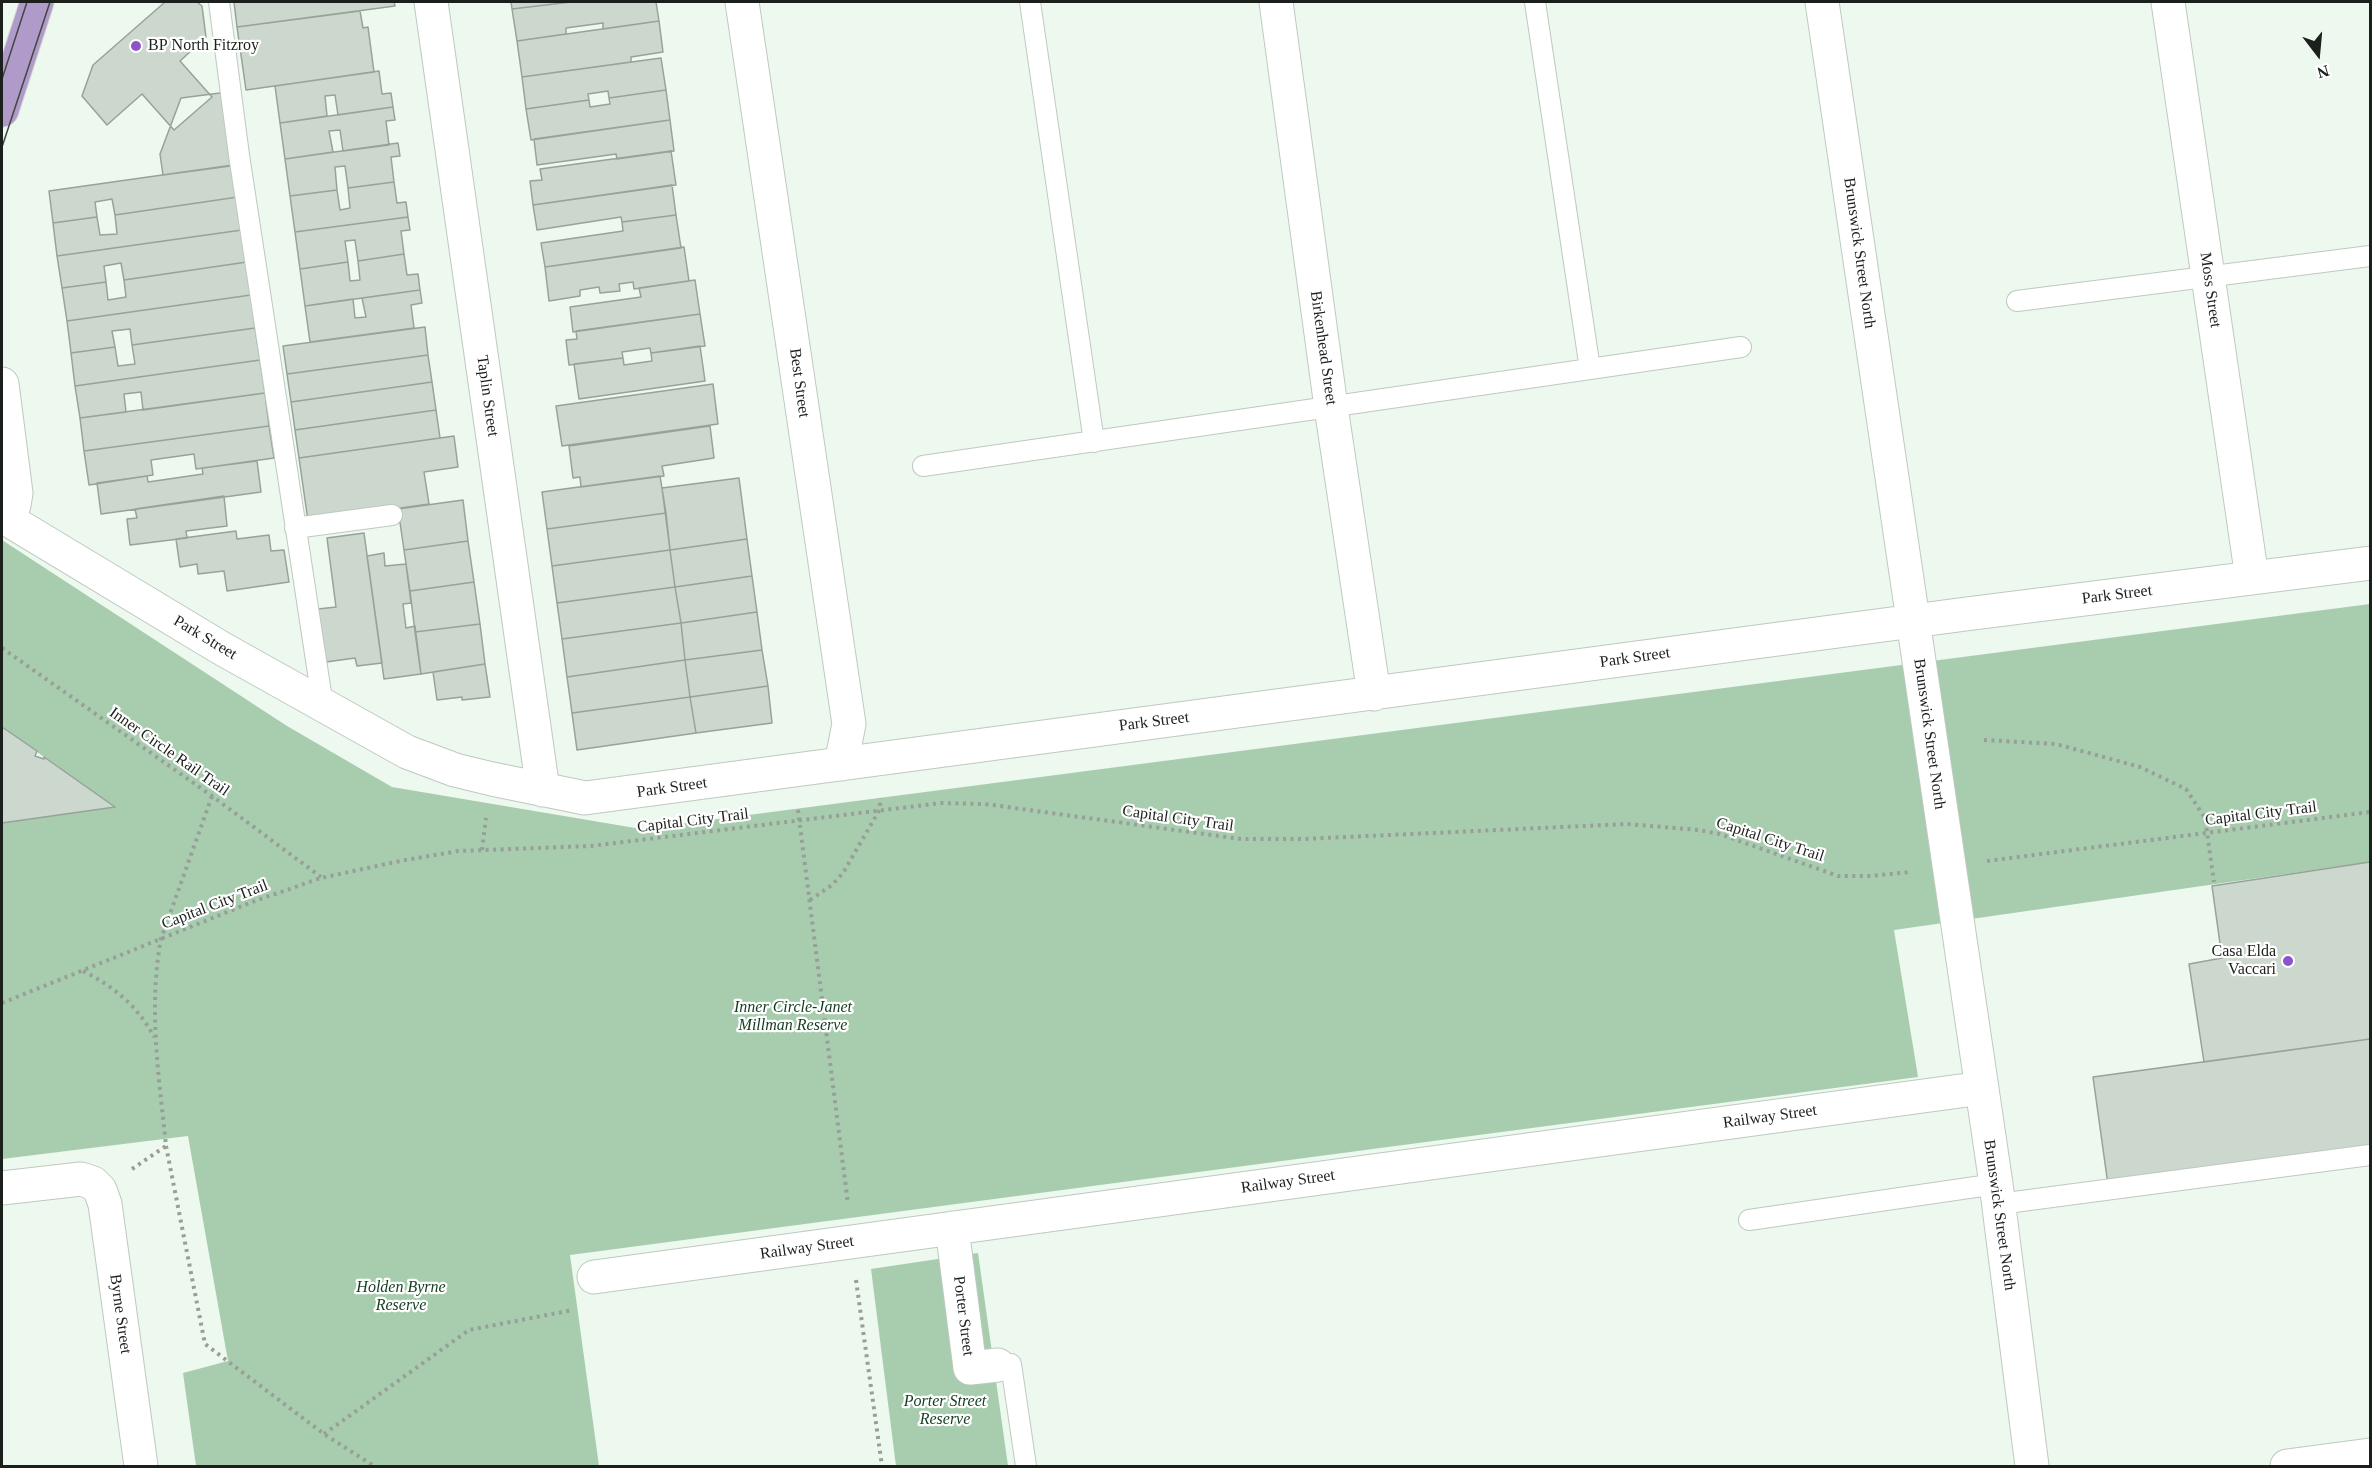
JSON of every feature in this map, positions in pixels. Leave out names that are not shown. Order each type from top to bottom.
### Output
[{"type":"highway","points":[[2,110],[37,2]]},
{"type":"street","name":"Taplin Street","points":[[430,2],[543,790]]},
{"type":"street","name":"Best Street","points":[[742,2],[849,724],[841,764]]},
{"type":"street","name":"Birkenhead Street","points":[[1276,2],[1331,407],[1374,694]]},
{"type":"street","name":"Brunswick Street North","points":[[1822,2],[1982,1088],[2031,1467]]},
{"type":"street","name":"Moss Street","points":[[2168,2],[2252,578]]},
{"type":"street","points":[[2,384],[16,493],[14,505],[5,517]]},
{"type":"street","name":"Park Street","points":[[5,517],[221,648],[388,742],[430,761],[492,779],[585,798],[2370,562]]},
{"type":"street","name":"Railway Street","points":[[594,1277],[1982,1088]]},
{"type":"street","points":[[2,1188],[88,1184]]},
{"type":"street","name":"Byrne Street","points":[[88,1184],[104,1196],[141,1467]]},
{"type":"street","name":"Porter Street","points":[[952,1227],[970,1368],[998,1365]]},
{"type":"street","points":[[2287,1467],[2370,1455]]},
{"type":"lane","points":[[219,2],[239,155],[323,706]]},
{"type":"lane","points":[[1030,2],[1094,442]]},
{"type":"lane","points":[[1534,2],[1590,369]]},
{"type":"lane","points":[[2017,301],[2370,256]]},
{"type":"lane","points":[[923,466],[1741,347]]},
{"type":"lane","points":[[295,528],[392,515]]},
{"type":"lane","points":[[1749,1220],[2370,1155]]},
{"type":"lane","name":"Porter Street","points":[[998,1365],[1011,1364],[1026,1467]]},
{"type":"path","name":"Inner Circle Rail Trail","points":[[2,648],[212,796],[321,878]]},
{"type":"path","points":[[1984,740],[2056,744],[2140,767],[2158,774],[2189,792],[2203,814],[2214,882]]},
{"type":"path","points":[[794,771],[882,1467]]},
{"type":"path","points":[[212,796],[161,939],[156,974],[155,1040],[166,1146],[205,1344],[324,1434],[374,1467]]},
{"type":"path","name":"Capital City Trail","points":[[2,1003],[252,902],[321,878],[416,857],[458,851],[591,846],[941,803],[975,803],[1241,839],[1303,839],[1627,825],[1698,830],[1720,834],[1838,876],[1870,876],[1948,867],[2370,812]]},
{"type":"path","points":[[810,901],[832,885],[843,873],[880,809]]},
{"type":"path","points":[[82,971],[102,980],[125,999],[145,1021],[155,1040]]},
{"type":"path","points":[[88,1184],[166,1146]]},
{"type":"path","points":[[324,1434],[469,1330],[576,1310]]},
{"type":"green space","name":"Inner Circle-Janet Millman Reserve","points":[[2,540],[287,726],[392,787],[641,829],[2370,604],[2370,862],[1894,930],[1918,1077],[570,1255],[599,1466],[196,1466],[183,1373],[228,1361],[188,1136],[2,1159],[2,823],[114,807],[2,727]]},
{"type":"green space","name":"Porter Street Reserve","points":[[978,1253],[1008,1466],[896,1466],[871,1269]]},
{"type":"building","points":[[165,2],[197,2],[202,6],[206,37],[180,61],[212,97],[174,130],[142,94],[107,125],[82,96],[93,65]]},
{"type":"building","points":[[234,2],[394,2],[395,6],[237,27]]},
{"type":"building","points":[[511,2],[571,2],[512,9]]},
{"type":"building","points":[[571,2],[656,2],[659,21],[603,29],[603,23],[566,28],[566,34],[517,41],[512,9]]},
{"type":"building","points":[[360,11],[363,28],[368,27],[374,72],[246,90],[237,27]]},
{"type":"building","points":[[659,21],[663,52],[631,57],[631,62],[522,77],[517,41]]},
{"type":"building","points":[[661,58],[666,90],[609,98],[608,91],[588,94],[589,100],[526,109],[522,77]]},
{"type":"building","points":[[379,71],[382,94],[391,93],[393,107],[338,115],[335,95],[325,96],[327,116],[280,123],[275,86]]},
{"type":"building","points":[[666,90],[670,120],[531,140],[526,109],[589,100],[590,107],[610,104],[609,98]]},
{"type":"building","points":[[228,92],[238,165],[163,175],[160,154],[181,98]]},
{"type":"building","points":[[393,107],[395,120],[386,121],[389,145],[343,151],[340,130],[329,131],[333,152],[285,159],[280,123]]},
{"type":"building","points":[[670,120],[674,151],[617,159],[616,154],[537,165],[534,139]]},
{"type":"building","points":[[398,143],[400,156],[391,157],[394,182],[348,188],[345,166],[335,167],[337,190],[290,196],[285,159]]},
{"type":"building","points":[[671,151],[676,185],[533,205],[530,181],[542,180],[540,169]]},
{"type":"building","points":[[233,165],[238,197],[115,215],[112,199],[95,202],[97,217],[53,223],[49,191]]},
{"type":"building","points":[[394,182],[397,203],[406,202],[408,217],[295,232],[290,196],[337,190],[340,210],[350,208],[348,188]]},
{"type":"building","points":[[672,185],[676,215],[622,222],[621,217],[537,230],[533,205]]},
{"type":"building","points":[[238,197],[242,230],[57,256],[53,223],[97,217],[100,235],[117,234],[115,215]]},
{"type":"building","points":[[676,215],[681,248],[545,267],[541,243],[623,231],[622,222]]},
{"type":"building","points":[[408,217],[410,230],[401,231],[404,254],[358,261],[355,240],[345,241],[348,262],[300,269],[295,232]]},
{"type":"building","points":[[242,230],[247,262],[124,280],[121,263],[104,266],[106,282],[62,288],[57,256]]},
{"type":"building","points":[[684,247],[689,281],[634,289],[633,282],[619,284],[620,291],[600,293],[599,287],[580,290],[580,296],[549,301],[545,267]]},
{"type":"building","points":[[404,254],[407,275],[418,274],[420,290],[305,306],[300,269],[348,262],[350,281],[360,280],[358,261]]},
{"type":"building","points":[[247,262],[251,295],[67,321],[62,288],[106,282],[108,300],[126,297],[124,280]]},
{"type":"building","points":[[695,280],[700,314],[573,332],[570,307],[641,297],[639,288]]},
{"type":"building","points":[[420,290],[422,303],[411,305],[414,328],[310,342],[305,306],[353,299],[355,318],[366,317],[362,298]]},
{"type":"building","points":[[251,295],[255,328],[132,345],[130,329],[112,331],[115,347],[71,353],[67,321]]},
{"type":"building","points":[[700,314],[705,346],[651,353],[650,348],[622,352],[623,358],[569,365],[566,340],[577,339],[576,331]]},
{"type":"building","points":[[425,327],[428,355],[287,374],[283,346]]},
{"type":"building","points":[[255,328],[260,360],[75,386],[71,353],[115,347],[118,366],[135,364],[132,345]]},
{"type":"building","points":[[700,346],[705,381],[579,399],[574,364],[623,358],[624,365],[652,361],[651,353]]},
{"type":"building","points":[[428,355],[432,382],[291,402],[287,374]]},
{"type":"building","points":[[260,360],[265,393],[143,410],[141,392],[124,394],[126,412],[80,418],[75,386]]},
{"type":"building","points":[[432,382],[436,410],[295,430],[291,402]]},
{"type":"building","points":[[713,384],[718,424],[562,446],[556,406]]},
{"type":"building","points":[[265,393],[269,426],[84,451],[80,418]]},
{"type":"building","points":[[436,410],[440,438],[299,458],[295,430]]},
{"type":"building","points":[[269,426],[274,458],[196,469],[194,454],[151,460],[153,475],[89,485],[84,451]]},
{"type":"building","points":[[710,426],[714,458],[662,466],[664,476],[581,487],[580,477],[573,478],[569,446]]},
{"type":"building","points":[[454,436],[458,467],[424,472],[429,504],[308,521],[299,458]]},
{"type":"building","points":[[257,461],[261,492],[101,514],[97,483],[147,476],[148,482],[203,474],[202,468]]},
{"type":"building","points":[[660,476],[666,513],[547,529],[542,492]]},
{"type":"building","points":[[739,478],[747,539],[670,550],[662,488]]},
{"type":"building","points":[[224,496],[227,526],[186,531],[187,538],[130,545],[127,519],[137,518],[135,509]]},
{"type":"building","points":[[463,500],[468,541],[404,550],[398,509]]},
{"type":"building","points":[[666,513],[670,550],[552,566],[547,529]]},
{"type":"building","points":[[236,531],[237,539],[269,535],[271,551],[284,550],[289,582],[227,591],[224,571],[198,574],[197,564],[180,567],[176,539]]},
{"type":"building","points":[[364,533],[382,663],[357,666],[355,658],[326,662],[318,609],[336,607],[327,538]]},
{"type":"building","points":[[747,539],[752,576],[675,587],[670,550]]},
{"type":"building","points":[[468,541],[474,582],[410,591],[404,550]]},
{"type":"building","points":[[670,550],[675,587],[557,603],[552,566]]},
{"type":"building","points":[[384,553],[385,566],[406,564],[411,603],[403,604],[406,628],[415,626],[421,674],[384,679],[367,556]]},
{"type":"building","points":[[752,576],[757,612],[681,623],[675,587]]},
{"type":"building","points":[[474,582],[480,624],[415,632],[410,591]]},
{"type":"building","points":[[675,587],[681,623],[562,639],[557,603]]},
{"type":"building","points":[[757,612],[762,650],[685,660],[681,623]]},
{"type":"building","points":[[681,623],[685,660],[567,677],[562,639]]},
{"type":"building","points":[[480,624],[485,664],[421,674],[415,632]]},
{"type":"building","points":[[762,650],[768,686],[690,697],[685,660]]},
{"type":"building","points":[[685,660],[690,697],[572,713],[567,677]]},
{"type":"building","points":[[485,664],[490,697],[437,700],[433,672]]},
{"type":"building","points":[[768,686],[772,723],[696,733],[690,697]]},
{"type":"building","points":[[690,697],[696,733],[577,750],[572,713]]},
{"type":"building","points":[[2,727],[37,751],[35,756],[44,759],[44,757],[115,807],[2,823]]},
{"type":"building","name":"Casa Elda Vaccari","points":[[2370,862],[2370,1039],[2204,1062],[2189,964],[2222,958],[2212,886]]},
{"type":"building","points":[[2370,1039],[2370,1148],[2108,1185],[2093,1077]]},
{"type":"tram line","points":[[2,79],[27,2]]},
{"type":"tram line","points":[[2,147],[50,2]]},
{"type":"place","name":"BP North Fitzroy","points":[[136,46]]},
{"type":"place","name":"Casa Elda Vaccari","points":[[2288,961]]},
{"type":"park label","name":"Holden Byrne Reserve","points":[[401,1297]]}]
